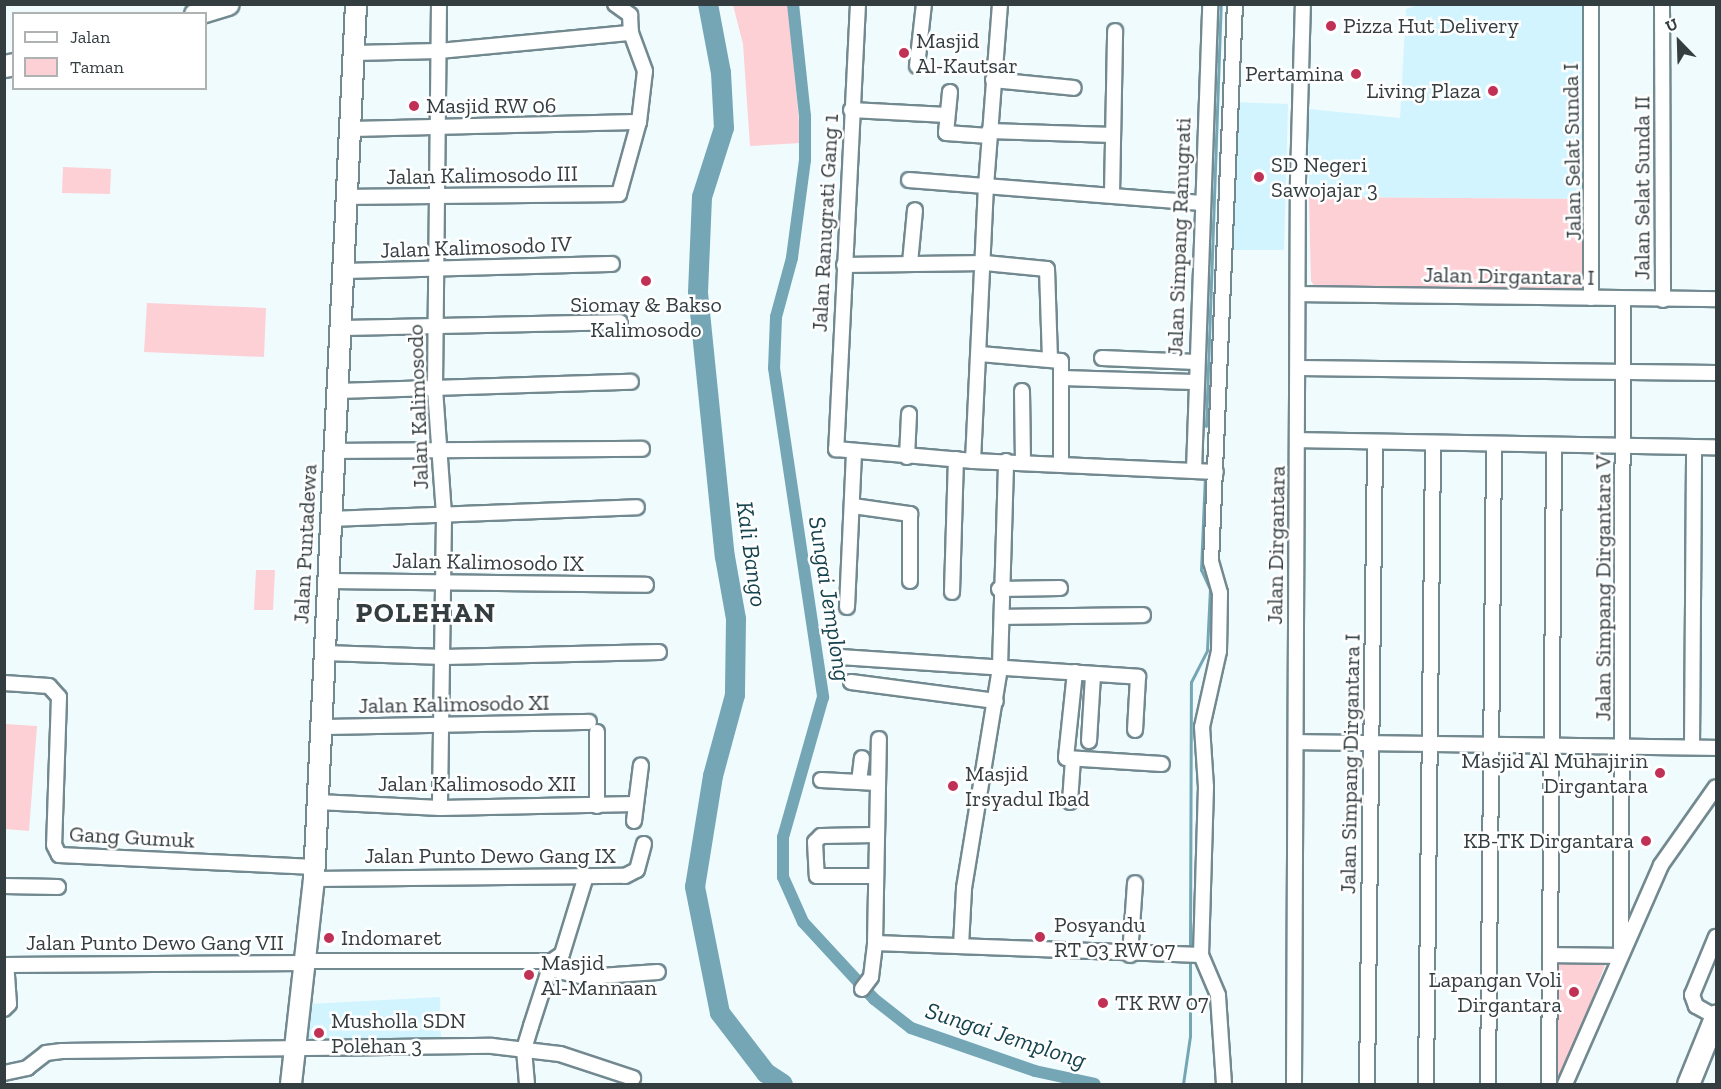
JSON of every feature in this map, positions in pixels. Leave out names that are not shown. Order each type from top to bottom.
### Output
[{"type":"main road","points":[[201,12],[227,4]]},
{"type":"main road","points":[[1688,1084],[1712,1038],[1716,1016]]},
{"type":"street","name":"Jalan Puntadewa","points":[[291,1084],[314,873],[356,4]]},
{"type":"street","name":"Jalan Kalimosodo","points":[[439,4],[435,389],[444,516],[444,657],[440,808]]},
{"type":"street","points":[[349,129],[439,129],[639,122],[645,71],[631,33],[630,15],[615,4]]},
{"type":"street","name":"Jalan Ranugrati Gang 1","points":[[854,453],[840,452],[834,444],[858,4]]},
{"type":"street","points":[[917,66],[924,4]]},
{"type":"street","points":[[973,461],[985,263],[989,134],[1000,4]]},
{"type":"street","name":"Jalan Simpang Ranugrati","points":[[1205,471],[1194,382],[1201,203],[1214,180],[1210,4]]},
{"type":"street","points":[[1224,1084],[1218,995],[1198,955],[1203,705],[1219,651],[1221,593],[1212,562],[1205,471],[1214,180],[1235,4]]},
{"type":"street","name":"Jalan Dirgantara","points":[[1294,1084],[1304,4]]},
{"type":"street","name":"Jalan Selat Sunda I","points":[[1591,4],[1591,298]]},
{"type":"street","name":"Jalan Selat Sunda II","points":[[1662,4],[1663,300]]},
{"type":"street","points":[[1112,194],[1116,31]]},
{"type":"street","points":[[354,53],[439,51],[631,33]]},
{"type":"street","points":[[993,80],[1074,88]]},
{"type":"street","points":[[950,92],[946,133],[1113,135]]},
{"type":"street","points":[[851,110],[947,115]]},
{"type":"street","name":"Jalan Kalimosodo III","points":[[346,197],[619,194],[639,122]]},
{"type":"street","points":[[909,180],[1112,194],[1201,203]]},
{"type":"street","points":[[910,263],[915,210]]},
{"type":"street","points":[[844,265],[985,263],[1047,269],[1050,358]]},
{"type":"street","name":"Jalan Kalimosodo IV","points":[[342,271],[612,264]]},
{"type":"street","name":"Jalan Dirgantara I","points":[[1300,294],[1623,300],[1716,299]]},
{"type":"street","name":"Jalan Simpang Dirgantara V","points":[[1620,952],[1623,300]]},
{"type":"street","points":[[339,328],[620,322]]},
{"type":"street","points":[[980,354],[1050,358],[1062,362],[1060,464]]},
{"type":"street","points":[[1102,358],[1196,362]]},
{"type":"street","points":[[1299,368],[1716,373]]},
{"type":"street","points":[[1062,378],[1194,382]]},
{"type":"street","points":[[336,391],[631,382]]},
{"type":"street","points":[[1022,391],[1023,462]]},
{"type":"street","points":[[907,457],[909,414]]},
{"type":"street","points":[[1299,440],[1375,444],[1624,444],[1716,447]]},
{"type":"street","name":"Jalan Simpang Dirgantara I","points":[[1366,1084],[1375,444]]},
{"type":"street","points":[[1426,1084],[1432,743],[1433,444]]},
{"type":"street","points":[[1488,1084],[1494,444]]},
{"type":"street","points":[[1549,1084],[1554,445]]},
{"type":"street","points":[[1692,747],[1694,448]]},
{"type":"street","points":[[333,451],[642,449]]},
{"type":"street","points":[[847,607],[854,453],[973,461],[1205,471]]},
{"type":"street","points":[[952,592],[956,459]]},
{"type":"street","points":[[961,946],[964,888],[1000,668],[1002,617],[999,589],[1006,461]]},
{"type":"street","points":[[853,506],[910,514],[910,581]]},
{"type":"street","points":[[330,519],[638,507]]},
{"type":"street","name":"Jalan Kalimosodo IX","points":[[329,581],[646,585]]},
{"type":"street","points":[[999,589],[1060,588]]},
{"type":"street","points":[[1002,617],[1143,615]]},
{"type":"street","points":[[324,653],[444,657],[659,652]]},
{"type":"street","points":[[840,657],[1138,677],[1135,730]]},
{"type":"street","points":[[1075,672],[1065,757],[1162,764]]},
{"type":"street","points":[[1089,741],[1093,675]]},
{"type":"street","points":[[851,681],[996,700]]},
{"type":"street","name":"Gang Gumuk","points":[[4,683],[49,686],[59,697],[54,845],[59,855],[314,873]]},
{"type":"street","name":"Jalan Kalimosodo XI","points":[[321,727],[593,727],[597,806]]},
{"type":"street","points":[[865,985],[875,943],[875,835],[879,739]]},
{"type":"street","points":[[1296,742],[1716,748]]},
{"type":"street","points":[[859,782],[862,758]]},
{"type":"street","points":[[1070,802],[1073,759]]},
{"type":"street","points":[[634,821],[642,765]]},
{"type":"street","points":[[822,780],[877,783]]},
{"type":"street","points":[[1565,1084],[1620,952],[1661,865],[1716,787]]},
{"type":"street","name":"Jalan Kalimosodo XII","points":[[318,802],[440,808],[636,804]]},
{"type":"street","points":[[875,835],[821,836],[815,842],[817,876],[875,876]]},
{"type":"street","name":"Jalan Punto Dewo Gang IX","points":[[314,873],[586,876],[634,873],[644,844]]},
{"type":"street","points":[[527,1084],[524,1049],[551,965],[562,954],[586,876]]},
{"type":"street","points":[[1130,955],[1135,883]]},
{"type":"street","points":[[4,886],[58,887]]},
{"type":"street","points":[[1716,937],[1692,995],[1696,1006],[1716,1016]]},
{"type":"street","points":[[875,943],[1130,955],[1198,955]]},
{"type":"street","points":[[1550,955],[1620,952]]},
{"type":"street","name":"Jalan Punto Dewo Gang VII","points":[[5,964],[304,962],[551,965],[586,977],[658,972]]},
{"type":"street","points":[[4,1009],[9,1004],[5,964]]},
{"type":"street","points":[[4,1073],[27,1068],[46,1053],[524,1049],[560,1054],[633,1078]]},
{"type":"shaded area","name":"Living Plaza","points":[[1418,5],[1584,5],[1586,199],[1309,197],[1308,109],[1400,118],[1406,9]]},
{"type":"shaded area","name":"SD Negeri Sawojajar 3","points":[[1234,102],[1288,104],[1284,250],[1230,250]]},
{"type":"shaded area","points":[[440,997],[441,1042],[305,1043],[310,1004]]},
{"type":"green space","points":[[733,5],[788,5],[801,143],[750,146],[743,44]]},
{"type":"green space","points":[[63,167],[111,169],[110,194],[62,193]]},
{"type":"green space","points":[[1309,197],[1586,199],[1585,292],[1316,289],[1311,281]]},
{"type":"green space","points":[[147,303],[266,308],[264,357],[144,352]]},
{"type":"green space","points":[[256,570],[275,570],[273,610],[254,610]]},
{"type":"green space","points":[[5,724],[37,726],[29,831],[5,829]]},
{"type":"green space","points":[[1607,960],[1560,1084],[1551,1084],[1553,962]]},
{"type":"waterway","name":"Kali Bango","points":[[708,4],[721,73],[724,128],[702,197],[698,293],[725,557],[736,619],[735,695],[713,776],[695,887],[720,1013],[766,1073],[783,1084]]},
{"type":"waterway","name":"Sungai Jemplong","points":[[793,4],[805,116],[805,160],[792,258],[776,317],[774,368],[823,697],[783,837],[783,877],[803,922],[874,999],[911,1028],[1035,1071],[1095,1084]]},
{"type":"waterway","points":[[1206,426],[1221,4]]},
{"type":"waterway","points":[[1190,951],[1191,682],[1207,650],[1210,589],[1201,570],[1205,476]]},
{"type":"waterway","points":[[1183,1084],[1190,1036],[1190,958]]},
{"type":"place","name":"Pizza Hut Delivery","points":[[1331,26]]},
{"type":"place","name":"Masjid Al-Kautsar","points":[[904,53]]},
{"type":"place","name":"Pertamina","points":[[1356,74]]},
{"type":"place","name":"Living Plaza","points":[[1493,91]]},
{"type":"place","name":"Masjid RW 06","points":[[414,106]]},
{"type":"place","name":"SD Negeri Sawojajar 3","points":[[1259,177]]},
{"type":"place","name":"Siomay & Bakso Kalimosodo","points":[[646,281]]},
{"type":"place","name":"Masjid Al Muhajirin Dirgantara","points":[[1660,773]]},
{"type":"place","name":"Masjid Irsyadul Ibad","points":[[953,786]]},
{"type":"place","name":"KB-TK Dirgantara","points":[[1646,841]]},
{"type":"place","name":"Posyandu RT 03 RW 07","points":[[1040,937]]},
{"type":"place","name":"Indomaret","points":[[329,938]]},
{"type":"place","name":"Masjid Al-Mannaan","points":[[529,975]]},
{"type":"place","name":"Lapangan Voli Dirgantara","points":[[1574,992]]},
{"type":"place","name":"TK RW 07","points":[[1103,1003]]},
{"type":"place","name":"Musholla SDN Polehan 3","points":[[319,1033]]},
{"type":"district","name":"POLEHAN","points":[[426,613]]}]
